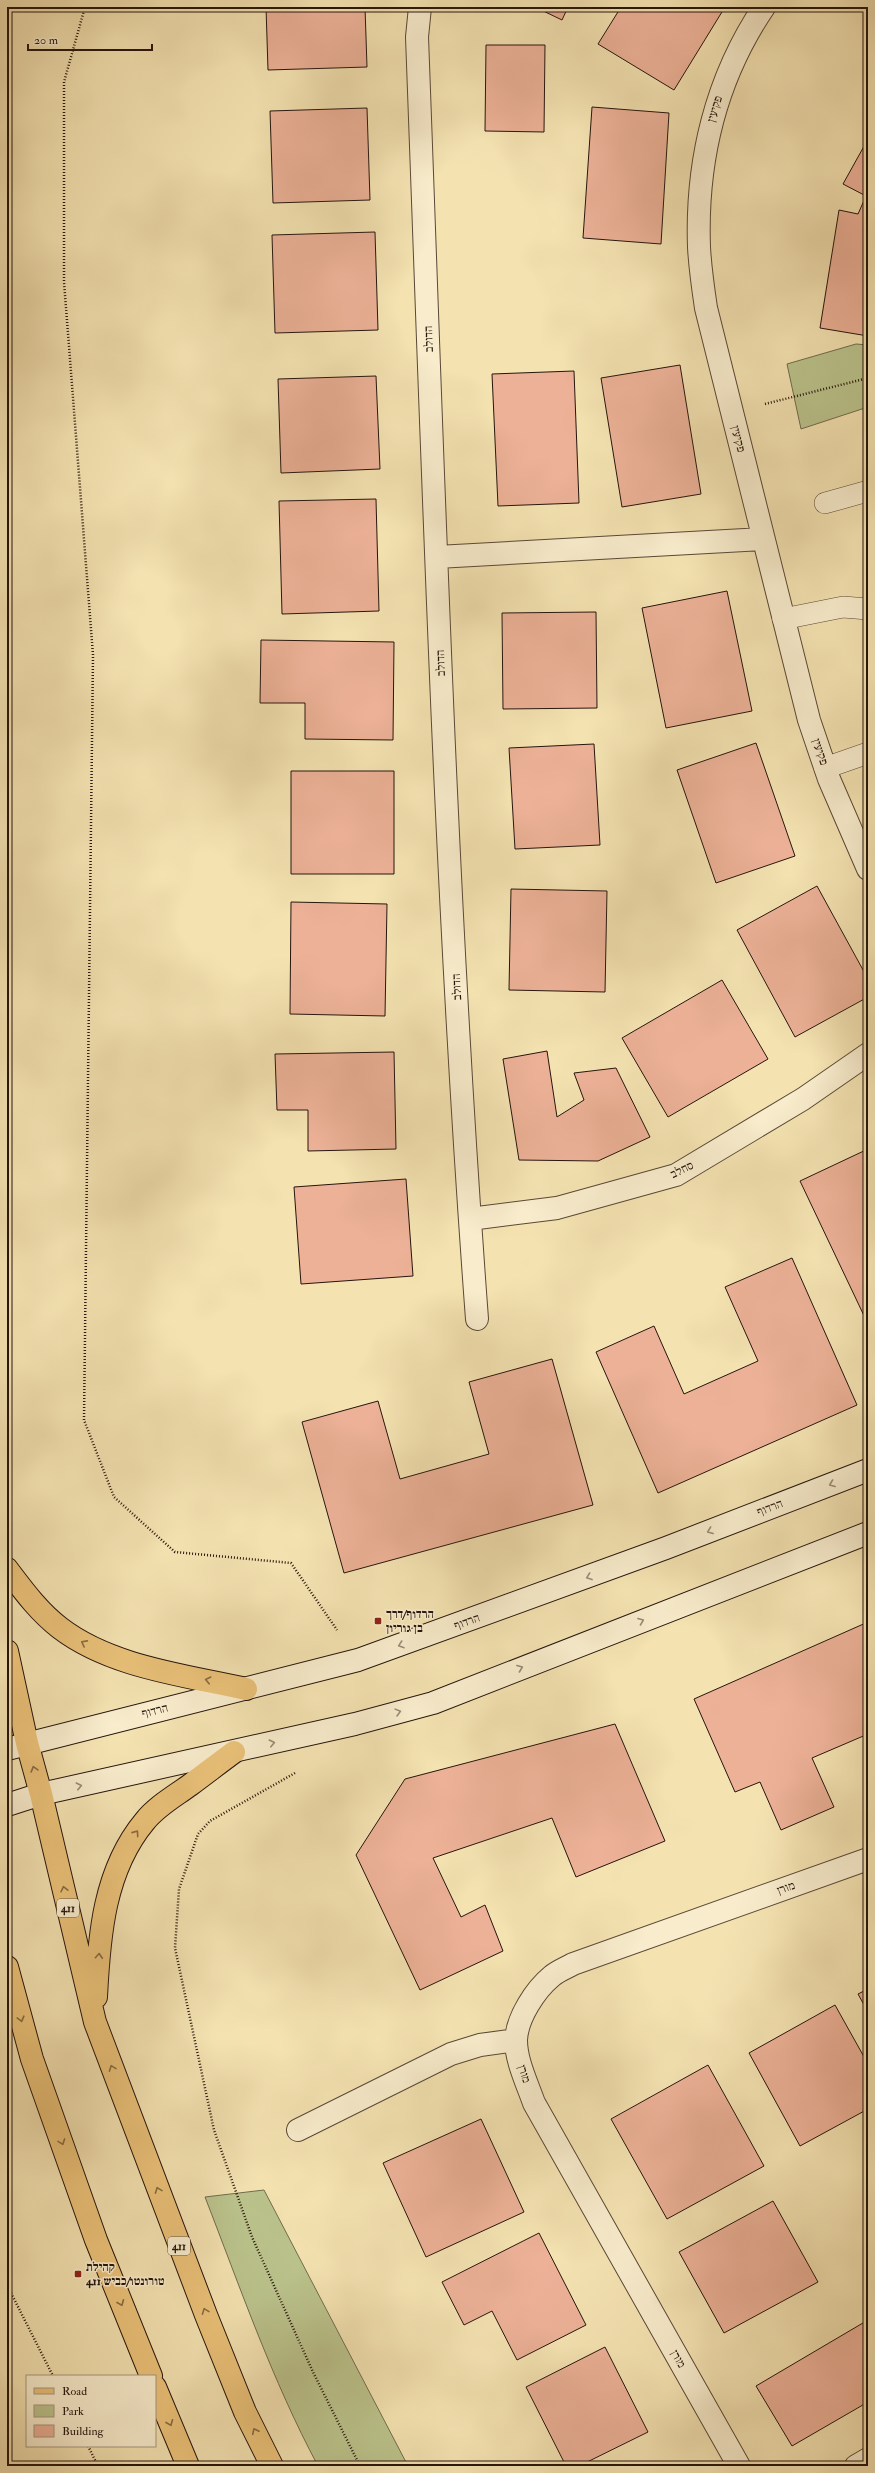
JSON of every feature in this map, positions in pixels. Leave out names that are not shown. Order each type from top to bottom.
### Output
[{"type":"main road","points":[[7,1569],[33,1604],[60,1628],[82,1643],[117,1658],[246,1689]]},
{"type":"main road","name":"411","points":[[7,1651],[17,1746],[41,1794],[95,2022],[206,2315],[245,2412],[272,2466]]},
{"type":"main road","points":[[95,2022],[99,1952],[106,1905],[116,1870],[129,1842],[145,1821],[157,1809],[234,1752]]},
{"type":"main road","points":[[7,1967],[32,2059],[96,2240],[151,2375]]},
{"type":"main road","points":[[156,2389],[188,2466]]},
{"type":"street","name":"הדולב","points":[[420,7],[417,37],[444,732],[470,1219],[477,1319]]},
{"type":"street","name":"פקיעין","points":[[764,7],[745,36],[723,84],[708,136],[700,190],[699,247],[706,308],[809,720],[825,768],[868,869]]},
{"type":"street","points":[[437,557],[763,539]]},
{"type":"street","name":"סחלב","points":[[470,1219],[557,1208],[676,1175],[803,1099],[868,1054]]},
{"type":"street","name":"הרדוף","points":[[17,1746],[358,1660],[637,1559],[868,1470]]},
{"type":"street","points":[[7,1805],[41,1794],[355,1724],[434,1703],[868,1533]]},
{"type":"street","name":"מורן","points":[[739,2466],[534,2103],[520,2063],[516,2040],[520,2021],[536,1993],[552,1976],[573,1964],[868,1859]]},
{"type":"street","points":[[298,2130],[451,2054],[480,2045],[516,2040]]},
{"type":"street","points":[[856,2466],[868,2459]]},
{"type":"lane","points":[[825,503],[868,491]]},
{"type":"lane","points":[[783,619],[842,607],[868,609]]},
{"type":"lane","points":[[825,768],[868,753]]},
{"type":"path","points":[[85,7],[64,82],[64,282],[93,655],[84,1420],[114,1497],[175,1552],[291,1563],[358,1660]]},
{"type":"path","points":[[731,412],[868,378]]},
{"type":"path","points":[[298,1771],[210,1821],[198,1834],[179,1889],[175,1948],[214,2130],[239,2201],[252,2237],[309,2365],[360,2466]]},
{"type":"path","points":[[7,2285],[52,2375]]},
{"type":"path","points":[[88,2447],[98,2466]]},
{"type":"green space","points":[[856,344],[868,345],[868,407],[801,429],[787,364]]},
{"type":"green space","points":[[264,2190],[408,2466],[318,2466],[301,2433],[271,2367],[205,2197]]},
{"type":"building","points":[[266,7],[365,7],[367,67],[268,70]]},
{"type":"building","points":[[535,7],[568,7],[562,20]]},
{"type":"building","points":[[621,7],[725,7],[674,90],[598,44]]},
{"type":"building","points":[[486,45],[545,45],[544,132],[485,131]]},
{"type":"building","points":[[592,107],[669,113],[661,244],[583,238]]},
{"type":"building","points":[[367,108],[370,200],[273,203],[270,111]]},
{"type":"building","points":[[868,139],[868,336],[820,328],[839,210],[858,214],[866,196],[843,184]]},
{"type":"building","points":[[375,232],[378,330],[275,333],[272,235]]},
{"type":"building","points":[[680,365],[701,494],[622,507],[601,378]]},
{"type":"building","points":[[574,371],[579,503],[498,506],[492,374]]},
{"type":"building","points":[[376,376],[380,469],[281,473],[278,379]]},
{"type":"building","points":[[376,499],[379,611],[282,614],[279,501]]},
{"type":"building","points":[[727,591],[752,711],[666,728],[642,608]]},
{"type":"building","points":[[596,612],[597,708],[503,709],[502,613]]},
{"type":"building","points":[[261,640],[394,642],[393,740],[305,739],[305,703],[260,703]]},
{"type":"building","points":[[756,743],[795,856],[716,883],[677,770]]},
{"type":"building","points":[[594,744],[600,845],[515,849],[509,748]]},
{"type":"building","points":[[291,771],[394,771],[394,874],[291,874]]},
{"type":"building","points":[[817,886],[868,979],[868,997],[795,1037],[737,930]]},
{"type":"building","points":[[511,889],[607,891],[605,992],[509,990]]},
{"type":"building","points":[[291,902],[387,904],[385,1016],[290,1014]]},
{"type":"building","points":[[722,980],[768,1059],[668,1117],[622,1038]]},
{"type":"building","points":[[547,1051],[557,1117],[584,1100],[574,1073],[616,1068],[650,1137],[598,1161],[519,1160],[503,1059]]},
{"type":"building","points":[[394,1052],[396,1149],[308,1151],[308,1110],[277,1110],[275,1054]]},
{"type":"building","points":[[868,1149],[868,1322],[867,1322],[800,1181]]},
{"type":"building","points":[[406,1179],[413,1276],[301,1284],[294,1187]]},
{"type":"building","points":[[792,1258],[857,1405],[658,1493],[596,1352],[654,1326],[684,1394],[758,1361],[725,1287]]},
{"type":"building","points":[[552,1359],[593,1505],[344,1573],[302,1422],[378,1401],[400,1479],[489,1454],[469,1382]]},
{"type":"building","points":[[868,1622],[868,1734],[812,1758],[834,1807],[781,1830],[760,1782],[735,1792],[694,1699]]},
{"type":"building","points":[[615,1724],[665,1841],[576,1877],[552,1818],[433,1858],[461,1917],[485,1905],[503,1951],[420,1990],[356,1855],[405,1779]]},
{"type":"building","points":[[868,1989],[868,2012],[858,1994]]},
{"type":"building","points":[[835,2005],[868,2064],[868,2109],[800,2146],[749,2053]]},
{"type":"building","points":[[708,2065],[764,2166],[667,2219],[611,2119]]},
{"type":"building","points":[[481,2119],[524,2212],[426,2257],[383,2163]]},
{"type":"building","points":[[773,2201],[818,2282],[724,2333],[679,2252]]},
{"type":"building","points":[[539,2233],[586,2325],[517,2360],[492,2311],[464,2325],[442,2282]]},
{"type":"building","points":[[868,2320],[868,2402],[792,2446],[756,2386]]},
{"type":"building","points":[[605,2347],[648,2432],[579,2466],[566,2466],[526,2387]]},
{"type":"place","name":"הרדוף/דרך בן גוריון","points":[[378,1621]]},
{"type":"place","name":"קהילת טורונטו/כביש 411","points":[[78,2274]]}]
